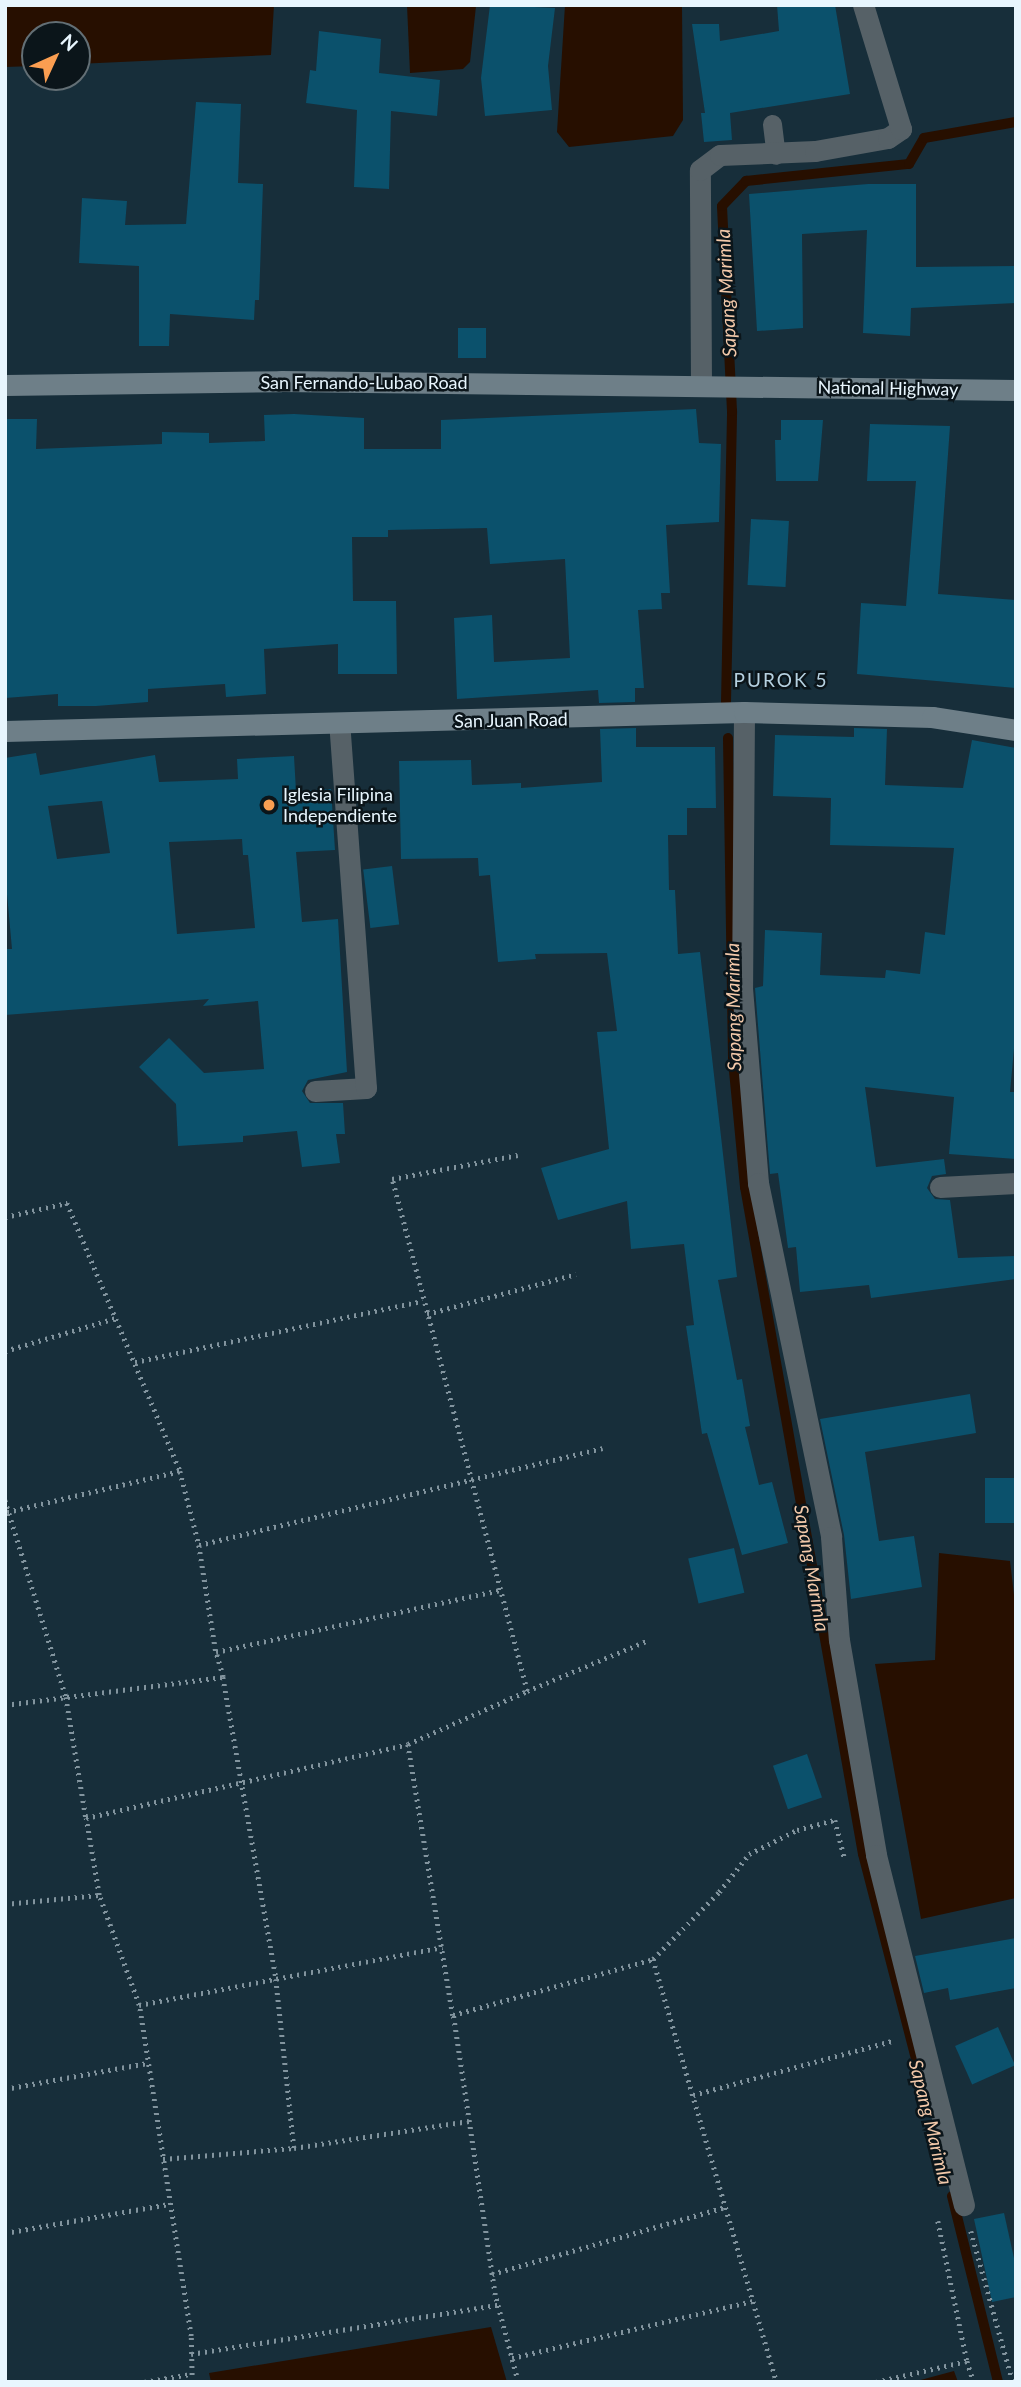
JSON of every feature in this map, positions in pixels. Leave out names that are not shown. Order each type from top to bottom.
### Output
[{"type":"main road","name":"San Fernando-Lubao Road","points":[[5,385],[281,381],[723,385]]},
{"type":"main road","name":"National Highway","points":[[723,385],[1016,390]]},
{"type":"main road","name":"San Juan Road","points":[[5,731],[744,712],[932,717],[1016,730]]},
{"type":"street","points":[[701,385],[700,170],[720,155],[776,155],[888,138],[901,130],[863,5]]},
{"type":"street","points":[[744,712],[742,988],[758,1183],[831,1537],[839,1640],[876,1856],[964,2205]]},
{"type":"street","points":[[315,1091],[366,1088],[339,723]]},
{"type":"street","points":[[940,1187],[1016,1183]]},
{"type":"lane","points":[[772,124],[776,155]]},
{"type":"path","points":[[519,1155],[392,1179],[527,1691]]},
{"type":"path","points":[[5,1217],[66,1203],[180,1471],[199,1545],[276,1979],[294,2148]]},
{"type":"path","points":[[427,1314],[576,1274]]},
{"type":"path","points":[[135,1362],[423,1301]]},
{"type":"path","points":[[5,1350],[116,1318]]},
{"type":"path","points":[[199,1545],[603,1448]]},
{"type":"path","points":[[7,1512],[180,1471]]},
{"type":"path","points":[[5,1500],[66,1697],[99,1895],[139,2005],[170,2204],[191,2354],[192,2382]]},
{"type":"path","points":[[216,1652],[500,1590]]},
{"type":"path","points":[[86,1818],[408,1744],[649,1640]]},
{"type":"path","points":[[5,1704],[223,1677]]},
{"type":"path","points":[[408,1744],[492,2274],[518,2382]]},
{"type":"path","points":[[453,2015],[653,1959],[719,1892],[749,1854],[797,1830],[835,1820],[845,1859]]},
{"type":"path","points":[[5,1904],[99,1895]]},
{"type":"path","points":[[139,2005],[442,1947]]},
{"type":"path","points":[[653,1959],[777,2382]]},
{"type":"path","points":[[889,2028],[896,2054]]},
{"type":"path","points":[[693,2095],[892,2041]]},
{"type":"path","points":[[5,2089],[148,2063]]},
{"type":"path","points":[[163,2159],[294,2148],[469,2121]]},
{"type":"path","points":[[5,2233],[170,2204]]},
{"type":"path","points":[[964,2205],[1013,2382]]},
{"type":"path","points":[[492,2274],[726,2207]]},
{"type":"path","points":[[937,2215],[967,2361],[974,2382]]},
{"type":"path","points":[[512,2358],[752,2301]]},
{"type":"path","points":[[191,2354],[498,2305]]},
{"type":"path","points":[[876,2382],[967,2361]]},
{"type":"path","points":[[144,2382],[191,2374]]},
{"type":"shaded area","points":[[5,5],[274,5],[271,55],[91,63],[91,21],[21,21],[21,66],[5,67]]},
{"type":"shaded area","points":[[407,5],[476,6],[470,62],[463,69],[410,73]]},
{"type":"shaded area","points":[[565,5],[682,7],[683,120],[673,136],[569,147],[557,132]]},
{"type":"shaded area","points":[[939,1553],[1010,1561],[1016,1612],[1016,1898],[921,1919],[875,1664],[935,1660]]},
{"type":"shaded area","points":[[491,2327],[507,2382],[211,2382],[209,2373]]},
{"type":"shaded area","points":[[954,2371],[958,2382],[913,2382]]},
{"type":"building","points":[[490,5],[555,8],[548,66],[552,110],[485,116],[481,78]]},
{"type":"building","points":[[777,5],[835,5],[850,94],[730,113],[732,140],[704,142],[701,113],[705,113],[692,24],[719,24],[720,41],[779,31]]},
{"type":"building","points":[[319,31],[381,39],[379,73],[440,80],[437,116],[391,111],[389,189],[354,187],[357,110],[306,103],[310,70],[316,71]]},
{"type":"building","points":[[196,102],[241,104],[238,183],[263,184],[259,300],[255,300],[254,320],[170,314],[169,346],[139,346],[139,266],[79,263],[82,198],[127,201],[125,225],[186,224]]},
{"type":"building","points":[[868,184],[916,184],[916,267],[1016,266],[1016,303],[911,308],[910,336],[863,333],[867,230],[802,234],[803,328],[757,331],[749,194]]},
{"type":"building","points":[[458,328],[486,328],[486,358],[458,358]]},
{"type":"building","points":[[696,409],[699,443],[721,444],[719,522],[666,525],[670,593],[661,593],[662,609],[638,610],[644,688],[635,688],[635,702],[599,703],[598,690],[457,699],[454,618],[492,615],[494,662],[570,658],[565,559],[490,564],[487,528],[388,530],[388,537],[352,537],[353,601],[396,601],[397,674],[338,674],[338,644],[264,649],[266,694],[226,697],[225,684],[148,689],[148,702],[96,706],[58,706],[58,694],[5,698],[5,419],[37,419],[36,449],[162,444],[162,432],[209,433],[209,443],[265,441],[264,415],[294,414],[364,418],[364,449],[441,449],[441,420]]},
{"type":"building","points":[[781,420],[823,420],[818,481],[776,481],[775,440],[781,440]]},
{"type":"building","points":[[870,424],[950,426],[938,594],[1016,600],[1016,688],[857,674],[861,603],[906,606],[916,481],[867,481]]},
{"type":"building","points":[[751,519],[789,521],[785,587],[748,585]]},
{"type":"building","points":[[636,728],[636,747],[715,747],[716,808],[687,808],[687,835],[668,835],[669,890],[675,890],[678,954],[700,952],[737,1277],[718,1280],[737,1380],[742,1379],[750,1426],[745,1427],[759,1485],[772,1482],[788,1543],[742,1555],[707,1433],[702,1434],[686,1326],[694,1325],[684,1244],[631,1249],[627,1201],[558,1220],[541,1168],[609,1149],[597,1032],[617,1031],[607,953],[535,954],[536,959],[498,962],[490,875],[479,876],[478,858],[401,859],[399,761],[471,760],[472,785],[521,783],[521,788],[602,782],[600,729]]},
{"type":"building","points":[[854,728],[887,729],[885,785],[963,788],[972,740],[1016,748],[1016,1027],[1010,1092],[1016,1092],[1016,1159],[949,1154],[954,1097],[865,1087],[876,1167],[944,1159],[946,1174],[932,1176],[927,1188],[935,1199],[950,1200],[958,1258],[1016,1256],[1016,1279],[871,1298],[869,1285],[800,1292],[796,1247],[788,1248],[778,1173],[770,1174],[755,988],[763,986],[765,930],[822,933],[820,975],[885,978],[886,970],[920,974],[925,932],[945,935],[954,848],[830,845],[831,798],[773,796],[775,735],[854,737]]},
{"type":"building","points":[[36,753],[40,775],[155,755],[159,782],[238,779],[237,759],[294,756],[296,791],[331,789],[335,850],[296,852],[302,922],[338,919],[347,1072],[308,1080],[302,1091],[310,1103],[343,1103],[345,1134],[336,1134],[340,1163],[302,1167],[297,1131],[243,1136],[243,1142],[178,1146],[176,1104],[139,1067],[169,1038],[204,1073],[264,1069],[258,1001],[203,1006],[209,999],[5,1015],[5,949],[12,949],[5,872],[5,758]],"holes":[[[102,801],[110,853],[57,859],[48,806]],[[242,839],[243,855],[248,855],[255,928],[177,934],[169,842]]]},
{"type":"building","points":[[392,866],[399,925],[370,928],[363,870]]},
{"type":"building","points":[[970,1394],[976,1433],[865,1452],[879,1541],[914,1536],[922,1587],[851,1599],[844,1535],[820,1419]]},
{"type":"building","points":[[985,1478],[1016,1478],[1016,1523],[985,1523]]},
{"type":"building","points":[[734,1548],[744,1593],[699,1603],[688,1559]]},
{"type":"building","points":[[807,1754],[822,1797],[788,1809],[773,1766]]},
{"type":"building","points":[[1016,1938],[1016,1988],[950,2000],[948,1988],[924,1993],[915,1956]]},
{"type":"building","points":[[998,2027],[1015,2065],[972,2084],[955,2046]]},
{"type":"building","points":[[1004,2213],[1016,2267],[1016,2297],[992,2302],[974,2219]]},
{"type":"waterway","name":"Sapang Marimla","points":[[726,702],[732,411],[722,206],[746,181],[909,164],[924,138],[1016,122]]},
{"type":"waterway","name":"Sapang Marimla","points":[[728,738],[733,1060],[745,1187],[863,1854],[922,2082]]},
{"type":"waterway","name":"Sapang Marimla","points":[[952,2196],[998,2382]]},
{"type":"place","name":"Iglesia Filipina Independiente","points":[[269,805]]},
{"type":"district","name":"PUROK 5","points":[[781,680]]}]
